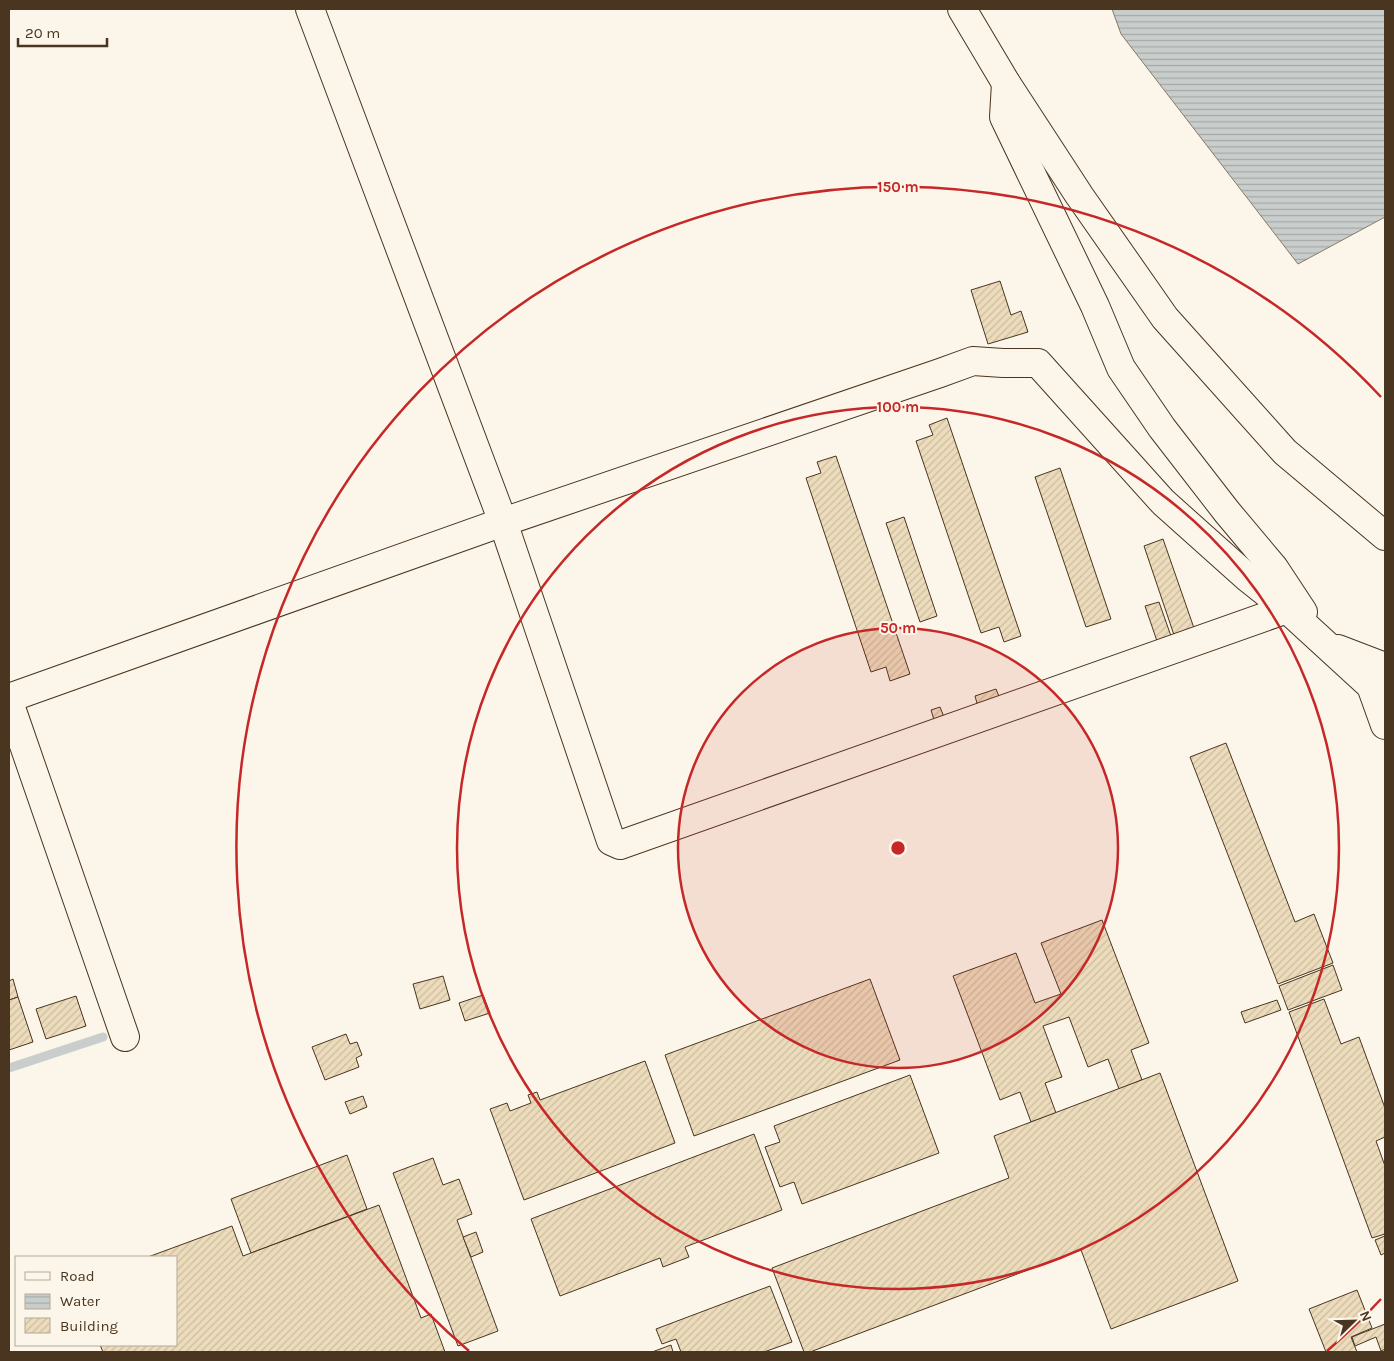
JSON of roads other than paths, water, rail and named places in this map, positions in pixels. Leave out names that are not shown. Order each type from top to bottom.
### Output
[{"type":"street","points":[[310,9],[503,522],[612,841],[620,846],[1286,610]]},
{"type":"street","points":[[962,9],[1006,83],[1079,195],[1165,318],[1285,452],[1385,536]]},
{"type":"street","points":[[1006,83],[1004,117],[1095,306],[1121,368],[1162,428],[1227,512],[1274,568],[1323,643],[1385,667]]},
{"type":"street","points":[[9,698],[503,522],[940,374],[973,361],[1038,363],[1163,502],[1371,686],[1385,725]]},
{"type":"street","points":[[9,702],[125,1037]]},
{"type":"water","points":[[1112,9],[1385,9],[1385,217],[1298,264],[1121,34]]},
{"type":"waterway","points":[[9,1068],[103,1037]]}]
